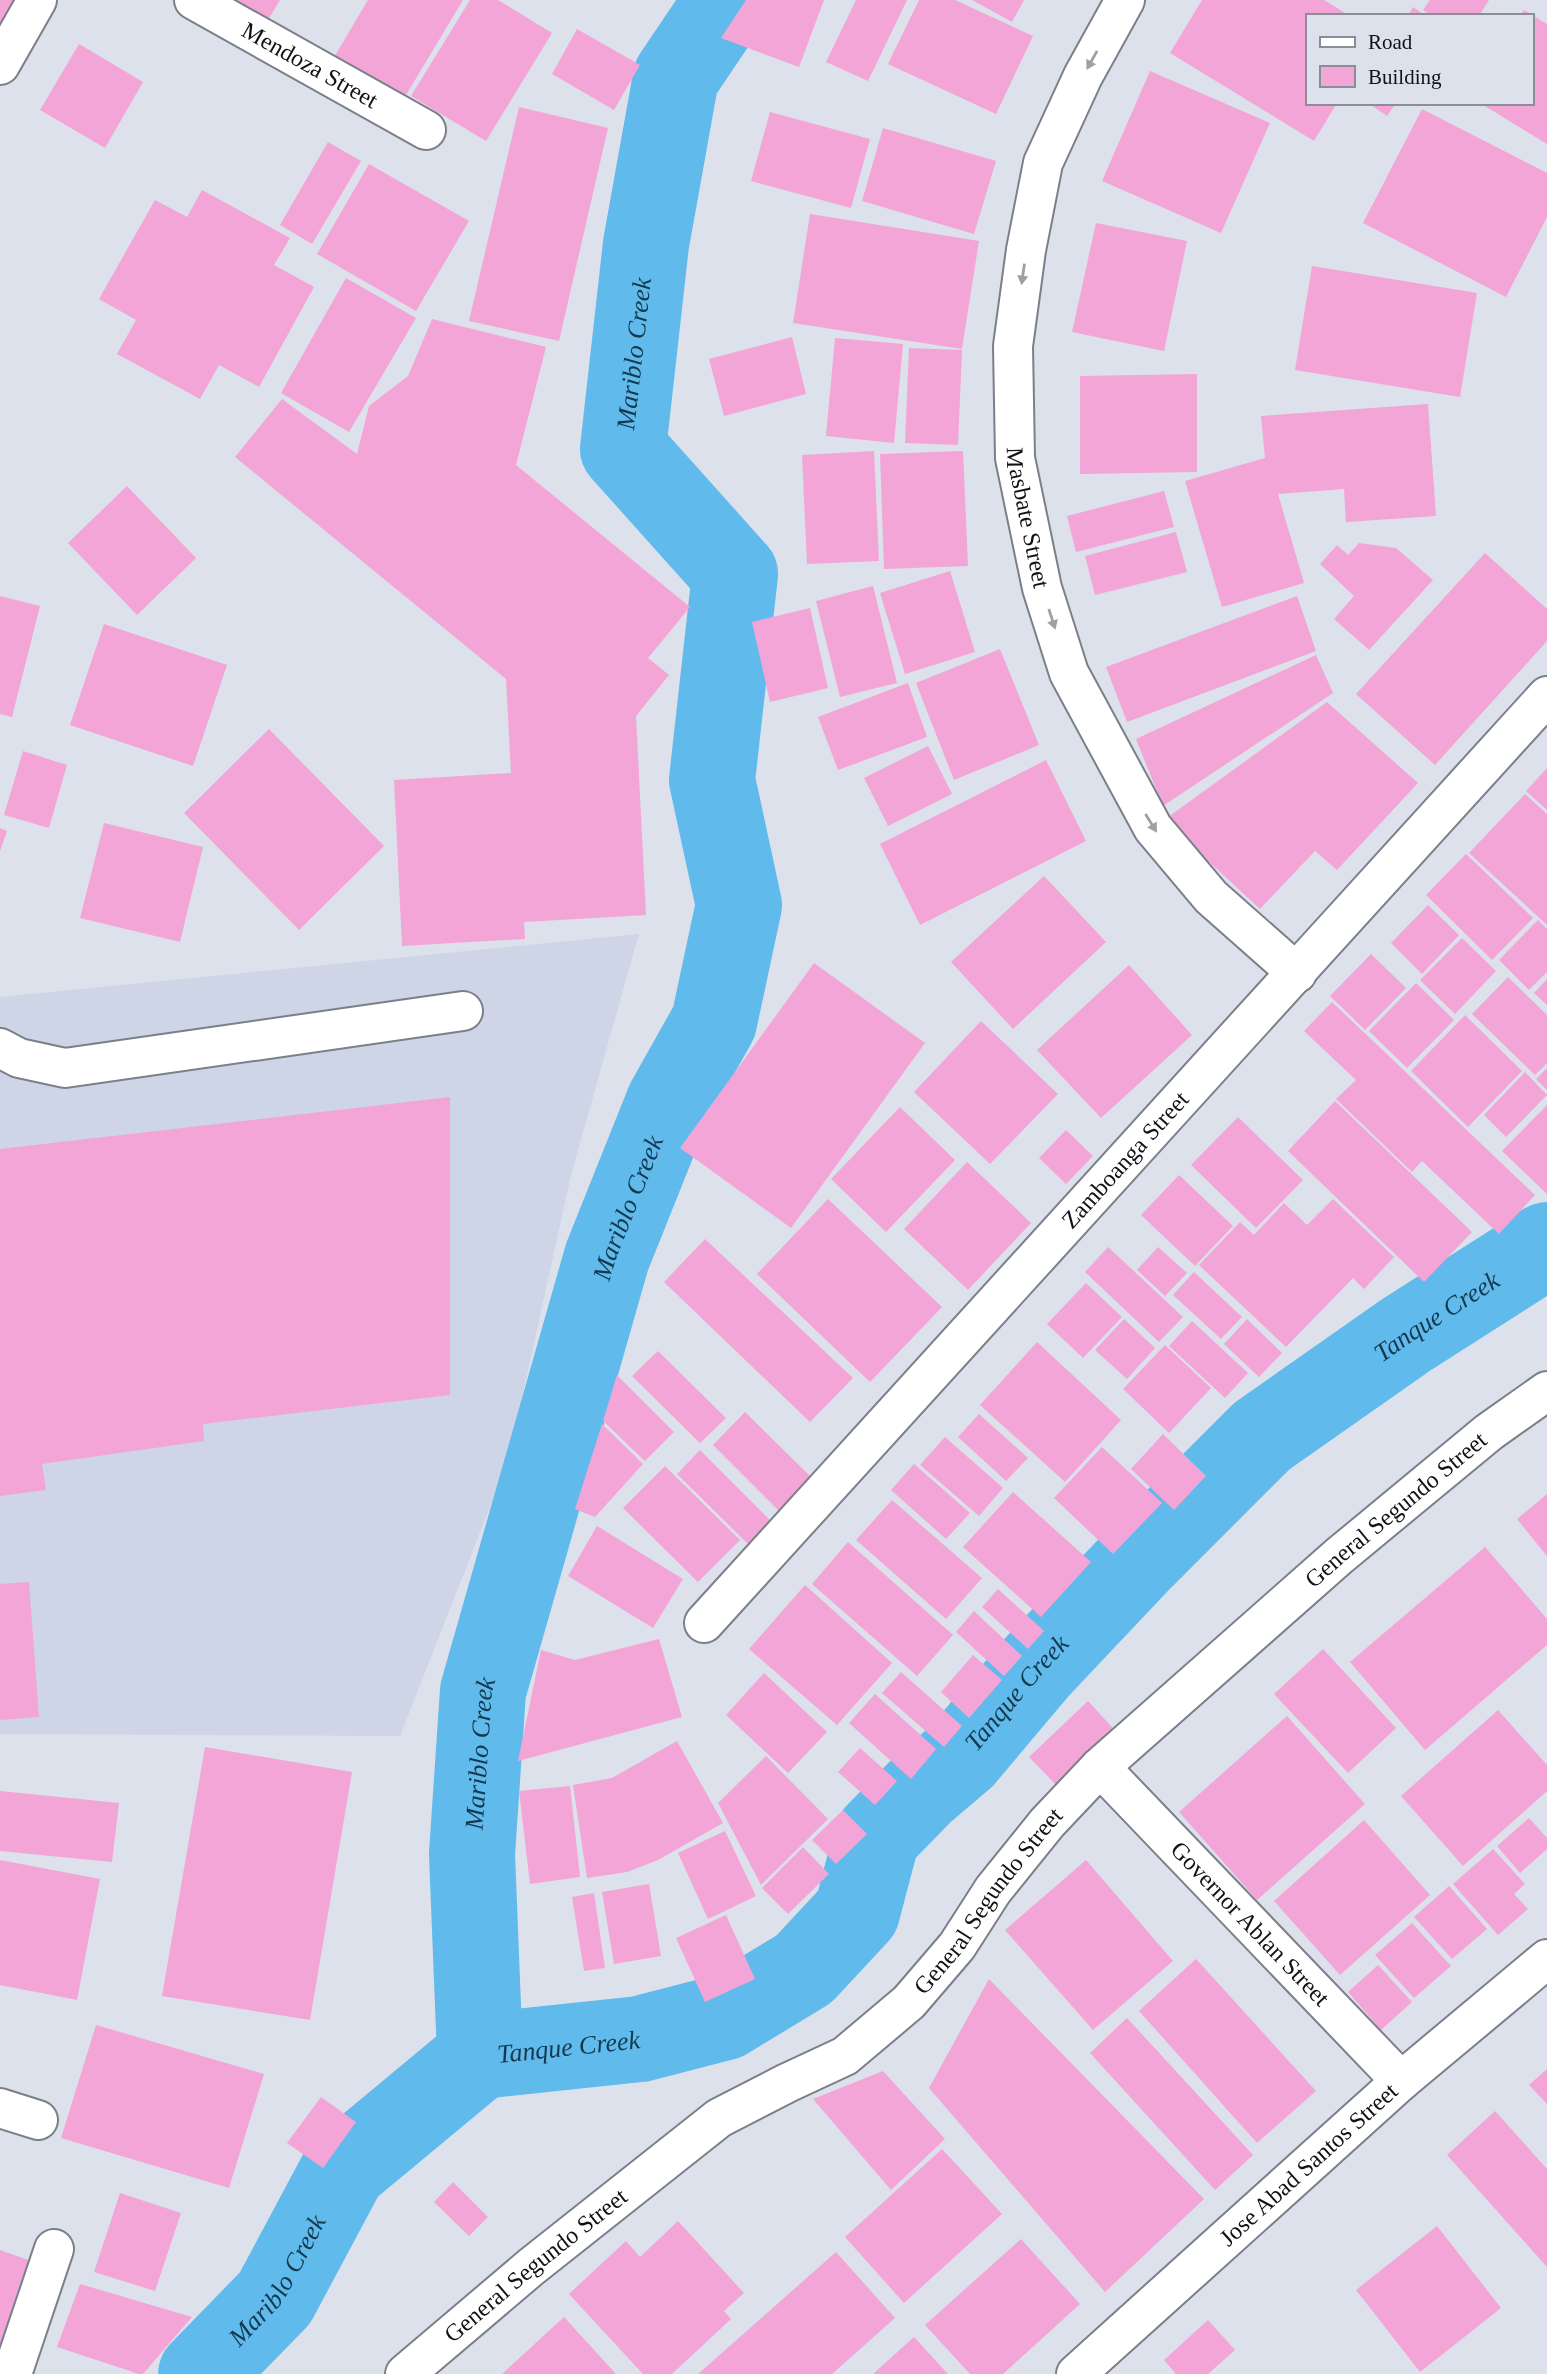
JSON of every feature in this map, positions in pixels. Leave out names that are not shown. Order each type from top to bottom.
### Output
[{"type":"street","points":[[0,65],[37,0]]},
{"type":"street","name":"Mendoza Street","points":[[194,0],[426,130]]},
{"type":"street","name":"Masbate Street","points":[[1125,0],[1083,76],[1043,163],[1026,250],[1013,346],[1015,458],[1042,588],[1069,673],[1153,828],[1211,897],[1297,973]]},
{"type":"street","name":"Zamboanga Street","points":[[704,1623],[1547,696]]},
{"type":"street","points":[[0,1048],[19,1058],[65,1068],[463,1011]]},
{"type":"street","name":"General Segundo Street","points":[[405,2374],[531,2267],[719,2118],[845,2056],[909,2002],[957,1946],[993,1890],[1047,1823],[1100,1767],[1339,1556],[1489,1432],[1547,1391]]},
{"type":"street","name":"Governor Ablan Street","points":[[1100,1767],[1401,2081]]},
{"type":"street","name":"Jose Abad Santos Street","points":[[1076,2374],[1401,2081],[1547,1959]]},
{"type":"street","points":[[0,2108],[38,2120]]},
{"type":"street","points":[[12,2374],[54,2249]]},
{"type":"shaded area","points":[[639,934],[572,1171],[508,1461],[400,1736],[0,1734],[0,997]]},
{"type":"building","points":[[0,0],[25,0],[0,41]]},
{"type":"building","points":[[223,0],[280,0],[265,25]]},
{"type":"building","points":[[368,0],[463,0],[403,100],[333,59]]},
{"type":"building","points":[[470,0],[498,0],[552,33],[486,141],[411,96]]},
{"type":"building","points":[[746,0],[824,0],[799,67],[721,38]]},
{"type":"building","points":[[856,0],[907,0],[868,81],[826,62]]},
{"type":"building","points":[[919,0],[955,0],[1033,36],[996,114],[888,64]]},
{"type":"building","points":[[972,0],[1024,0],[1012,22]]},
{"type":"building","points":[[1202,0],[1324,0],[1347,14],[1306,14],[1306,105],[1336,105],[1314,141],[1170,53]]},
{"type":"building","points":[[1430,0],[1489,0],[1480,14],[1429,14],[1423,10]]},
{"type":"building","points":[[1413,7],[1423,14],[1409,14]]},
{"type":"building","points":[[1533,15],[1547,24],[1547,144],[1483,105],[1533,105]]},
{"type":"building","points":[[577,29],[640,65],[614,110],[552,74]]},
{"type":"building","points":[[79,44],[143,82],[105,148],[40,110]]},
{"type":"building","points":[[1150,71],[1270,123],[1221,233],[1102,181]]},
{"type":"building","points":[[1371,105],[1395,105],[1387,116]]},
{"type":"building","points":[[519,107],[608,128],[559,341],[469,321]]},
{"type":"building","points":[[1422,109],[1547,173],[1547,217],[1506,297],[1363,223]]},
{"type":"building","points":[[770,112],[870,139],[851,208],[751,181]]},
{"type":"building","points":[[883,128],[996,161],[974,234],[862,201]]},
{"type":"building","points":[[328,142],[361,161],[312,244],[280,225]]},
{"type":"building","points":[[369,164],[469,221],[416,311],[317,254]]},
{"type":"building","points":[[202,190],[290,238],[274,265],[314,287],[259,387],[219,365],[200,399],[117,354],[136,320],[99,299],[155,200],[187,217]]},
{"type":"building","points":[[810,214],[979,241],[962,349],[793,323]]},
{"type":"building","points":[[1096,223],[1187,241],[1164,351],[1072,332]]},
{"type":"building","points":[[1312,266],[1477,293],[1460,397],[1295,370]]},
{"type":"building","points":[[346,278],[416,318],[349,432],[281,393]]},
{"type":"building","points":[[432,319],[546,347],[516,465],[690,607],[648,658],[669,675],[636,716],[646,915],[524,922],[525,939],[402,946],[394,780],[511,773],[506,679],[235,457],[282,399],[357,454],[369,406],[408,376]]},
{"type":"building","points":[[792,337],[806,394],[724,416],[709,359]]},
{"type":"building","points":[[835,338],[903,344],[894,443],[826,436]]},
{"type":"building","points":[[909,348],[962,350],[958,445],[905,443]]},
{"type":"building","points":[[1197,374],[1197,472],[1080,474],[1080,376]]},
{"type":"building","points":[[1428,404],[1436,516],[1346,522],[1344,489],[1278,494],[1304,583],[1222,607],[1185,481],[1265,458],[1261,416]]},
{"type":"building","points":[[874,451],[879,561],[807,564],[802,455]]},
{"type":"building","points":[[963,451],[968,566],[884,569],[880,454]]},
{"type":"building","points":[[127,486],[196,558],[137,615],[68,543]]},
{"type":"building","points":[[1164,491],[1174,527],[1076,552],[1067,516]]},
{"type":"building","points":[[1176,532],[1187,572],[1095,595],[1085,556]]},
{"type":"building","points":[[1359,543],[1396,548],[1433,580],[1369,650],[1334,619],[1354,596],[1320,564],[1337,545],[1348,555]]},
{"type":"building","points":[[1485,553],[1547,609],[1547,641],[1435,765],[1356,694]]},
{"type":"building","points":[[950,571],[975,652],[905,674],[880,593]]},
{"type":"building","points":[[873,586],[897,683],[840,697],[816,601]]},
{"type":"building","points":[[0,596],[40,606],[12,717],[0,714]]},
{"type":"building","points":[[1297,596],[1316,651],[1127,722],[1106,667]]},
{"type":"building","points":[[810,608],[828,688],[770,702],[752,622]]},
{"type":"building","points":[[104,624],[227,665],[193,766],[70,725]]},
{"type":"building","points":[[1000,649],[1039,745],[954,780],[916,683]]},
{"type":"building","points":[[1316,655],[1333,693],[1163,806],[1136,739]]},
{"type":"building","points":[[908,683],[927,737],[838,770],[818,717]]},
{"type":"building","points":[[1327,702],[1418,783],[1337,870],[1315,851],[1260,909],[1164,820]]},
{"type":"building","points":[[269,729],[384,846],[299,930],[184,813]]},
{"type":"building","points":[[928,746],[952,794],[888,826],[864,778]]},
{"type":"building","points":[[23,751],[67,765],[49,828],[4,815]]},
{"type":"building","points":[[1046,760],[1086,841],[920,925],[880,844]]},
{"type":"building","points":[[1547,768],[1547,810],[1526,791]]},
{"type":"building","points":[[1525,794],[1547,814],[1547,925],[1469,853]]},
{"type":"building","points":[[104,823],[203,847],[180,942],[80,918]]},
{"type":"building","points":[[0,828],[7,831],[0,851]]},
{"type":"building","points":[[1466,854],[1533,918],[1492,960],[1426,895]]},
{"type":"building","points":[[1044,876],[1106,942],[1013,1029],[951,962]]},
{"type":"building","points":[[1428,905],[1459,935],[1422,974],[1391,943]]},
{"type":"building","points":[[1538,920],[1547,929],[1547,972],[1529,990],[1499,960]]},
{"type":"building","points":[[1462,938],[1496,971],[1455,1014],[1420,980]]},
{"type":"building","points":[[1371,954],[1406,988],[1365,1030],[1330,996]]},
{"type":"building","points":[[814,963],[925,1043],[791,1228],[680,1148]]},
{"type":"building","points":[[1129,965],[1192,1035],[1101,1118],[1037,1050]]},
{"type":"building","points":[[1508,977],[1547,1015],[1547,1063],[1535,1075],[1472,1014]]},
{"type":"building","points":[[1547,979],[1547,1005],[1534,993]]},
{"type":"building","points":[[1416,983],[1454,1020],[1407,1068],[1369,1031]]},
{"type":"building","points":[[1332,1002],[1535,1195],[1499,1234],[1422,1161],[1412,1172],[1336,1099],[1356,1080],[1304,1031]]},
{"type":"building","points":[[1465,1015],[1522,1071],[1468,1127],[1411,1071]]},
{"type":"building","points":[[981,1021],[1058,1094],[990,1164],[914,1092]]},
{"type":"building","points":[[1547,1068],[1547,1090],[1536,1079]]},
{"type":"building","points":[[1525,1072],[1547,1095],[1506,1137],[1484,1115]]},
{"type":"building","points":[[450,1097],[450,1395],[203,1424],[204,1441],[42,1464],[46,1490],[0,1496],[0,1149]]},
{"type":"building","points":[[1335,1101],[1472,1232],[1424,1282],[1288,1151]]},
{"type":"building","points":[[1547,1105],[1547,1194],[1502,1151]]},
{"type":"building","points":[[900,1107],[955,1160],[886,1232],[831,1179]]},
{"type":"building","points":[[1238,1117],[1303,1180],[1256,1228],[1191,1165]]},
{"type":"building","points":[[1066,1130],[1093,1156],[1066,1184],[1039,1158]]},
{"type":"building","points":[[967,1162],[1031,1223],[968,1290],[904,1229]]},
{"type":"building","points":[[1179,1175],[1233,1226],[1195,1266],[1141,1215]]},
{"type":"building","points":[[828,1199],[942,1307],[870,1382],[757,1274]]},
{"type":"building","points":[[1333,1199],[1394,1257],[1364,1289],[1353,1278],[1286,1347],[1199,1265],[1240,1222],[1254,1235],[1284,1203],[1307,1225]]},
{"type":"building","points":[[705,1239],[853,1378],[810,1422],[664,1282]]},
{"type":"building","points":[[1108,1247],[1183,1317],[1159,1342],[1085,1272]]},
{"type":"building","points":[[1158,1247],[1187,1273],[1165,1296],[1137,1270]]},
{"type":"building","points":[[1194,1272],[1242,1317],[1221,1339],[1173,1295]]},
{"type":"building","points":[[1086,1283],[1122,1317],[1083,1358],[1047,1324]]},
{"type":"building","points":[[1124,1319],[1155,1348],[1127,1379],[1095,1350]]},
{"type":"building","points":[[1247,1319],[1282,1353],[1259,1377],[1224,1344]]},
{"type":"building","points":[[1192,1321],[1248,1373],[1225,1398],[1169,1346]]},
{"type":"building","points":[[1037,1342],[1121,1420],[1065,1482],[980,1405]]},
{"type":"building","points":[[1165,1345],[1211,1388],[1169,1433],[1123,1389]]},
{"type":"building","points":[[658,1351],[726,1418],[700,1443],[632,1376]]},
{"type":"building","points":[[617,1375],[674,1432],[645,1461],[603,1421]]},
{"type":"building","points":[[745,1412],[813,1479],[780,1512],[713,1445]]},
{"type":"building","points":[[979,1414],[1028,1458],[1006,1481],[958,1437]]},
{"type":"building","points":[[602,1424],[643,1464],[595,1517],[575,1509]]},
{"type":"building","points":[[1163,1434],[1206,1476],[1174,1510],[1131,1469]]},
{"type":"building","points":[[945,1437],[1003,1488],[979,1516],[920,1465]]},
{"type":"building","points":[[1102,1447],[1162,1503],[1113,1554],[1054,1498]]},
{"type":"building","points":[[700,1450],[772,1522],[749,1545],[677,1474]]},
{"type":"building","points":[[914,1464],[970,1513],[946,1539],[891,1490]]},
{"type":"building","points":[[665,1466],[740,1540],[698,1582],[623,1508]]},
{"type":"building","points":[[1013,1492],[1091,1562],[1041,1617],[963,1547]]},
{"type":"building","points":[[1547,1494],[1547,1556],[1517,1519]]},
{"type":"building","points":[[892,1500],[982,1578],[946,1619],[856,1540]]},
{"type":"building","points":[[597,1526],[683,1579],[653,1628],[568,1576]]},
{"type":"building","points":[[848,1542],[953,1635],[917,1676],[812,1584]]},
{"type":"building","points":[[1485,1547],[1547,1619],[1547,1645],[1425,1750],[1350,1662]]},
{"type":"building","points":[[29,1582],[39,1717],[0,1720],[0,1584]]},
{"type":"building","points":[[805,1585],[892,1663],[837,1725],[749,1649]]},
{"type":"building","points":[[998,1589],[1044,1631],[1028,1649],[982,1607]]},
{"type":"building","points":[[974,1611],[1022,1656],[1004,1676],[956,1632]]},
{"type":"building","points":[[659,1639],[682,1717],[518,1761],[541,1650],[575,1660]]},
{"type":"building","points":[[1323,1649],[1396,1728],[1348,1773],[1274,1694]]},
{"type":"building","points":[[973,1655],[1002,1680],[969,1718],[941,1692]]},
{"type":"building","points":[[901,1672],[962,1726],[944,1747],[882,1693]]},
{"type":"building","points":[[764,1673],[827,1732],[788,1773],[726,1715]]},
{"type":"building","points":[[875,1694],[936,1749],[911,1779],[849,1723]]},
{"type":"building","points":[[1088,1701],[1122,1738],[1064,1793],[1029,1757]]},
{"type":"building","points":[[1498,1710],[1547,1765],[1547,1791],[1463,1866],[1401,1796]]},
{"type":"building","points":[[1287,1716],[1365,1804],[1257,1900],[1179,1812]]},
{"type":"building","points":[[677,1741],[723,1823],[658,1860],[627,1872],[587,1878],[573,1785],[612,1778]]},
{"type":"building","points":[[205,1747],[352,1772],[310,2020],[162,1996]]},
{"type":"building","points":[[860,1748],[897,1781],[875,1805],[838,1772]]},
{"type":"building","points":[[766,1756],[828,1819],[761,1885],[718,1803]]},
{"type":"building","points":[[570,1786],[580,1877],[530,1884],[519,1791]]},
{"type":"building","points":[[0,1791],[119,1803],[112,1862],[0,1851]]},
{"type":"building","points":[[843,1810],[867,1834],[836,1864],[812,1840]]},
{"type":"building","points":[[1529,1818],[1547,1838],[1547,1849],[1520,1873],[1497,1846]]},
{"type":"building","points":[[1364,1820],[1430,1895],[1340,1975],[1274,1901]]},
{"type":"building","points":[[725,1831],[756,1896],[708,1919],[678,1853]]},
{"type":"building","points":[[803,1847],[829,1874],[788,1914],[762,1888]]},
{"type":"building","points":[[1493,1849],[1525,1884],[1514,1894],[1528,1909],[1498,1935],[1453,1884]]},
{"type":"building","points":[[0,1860],[100,1879],[77,2000],[0,1985]]},
{"type":"building","points":[[1086,1860],[1173,1961],[1093,2030],[1005,1930]]},
{"type":"building","points":[[649,1884],[661,1956],[614,1964],[602,1892]]},
{"type":"building","points":[[1449,1886],[1487,1929],[1452,1959],[1414,1917]]},
{"type":"building","points":[[594,1893],[605,1968],[584,1971],[572,1897]]},
{"type":"building","points":[[726,1915],[755,1979],[705,2002],[676,1938]]},
{"type":"building","points":[[1412,1923],[1451,1966],[1414,1998],[1375,1955]]},
{"type":"building","points":[[1196,1959],[1316,2091],[1257,2143],[1139,2011]]},
{"type":"building","points":[[1378,1965],[1412,2002],[1381,2030],[1348,1992]]},
{"type":"building","points":[[989,1979],[1204,2199],[1105,2292],[929,2088]]},
{"type":"building","points":[[1127,2018],[1253,2155],[1215,2190],[1090,2053]]},
{"type":"building","points":[[96,2025],[264,2074],[229,2188],[61,2138]]},
{"type":"building","points":[[1547,2069],[1547,2104],[1529,2085]]},
{"type":"building","points":[[883,2071],[945,2139],[891,2190],[813,2099]]},
{"type":"building","points":[[321,2097],[356,2122],[323,2168],[287,2143]]},
{"type":"building","points":[[1495,2111],[1547,2169],[1547,2267],[1447,2155]]},
{"type":"building","points":[[942,2149],[1002,2214],[904,2303],[845,2237]]},
{"type":"building","points":[[453,2182],[488,2217],[469,2236],[434,2202]]},
{"type":"building","points":[[120,2193],[181,2213],[155,2291],[94,2272]]},
{"type":"building","points":[[678,2221],[744,2293],[724,2311],[731,2319],[672,2374],[643,2374],[569,2294],[626,2241],[640,2257]]},
{"type":"building","points":[[1437,2226],[1501,2308],[1420,2372],[1356,2290]]},
{"type":"building","points":[[1021,2239],[1080,2304],[1003,2374],[970,2374],[925,2325]]},
{"type":"building","points":[[0,2250],[31,2261],[0,2347]]},
{"type":"building","points":[[836,2252],[895,2318],[832,2374],[698,2374]]},
{"type":"building","points":[[80,2284],[192,2317],[143,2374],[139,2374],[57,2347]]},
{"type":"building","points":[[564,2317],[616,2374],[502,2374]]},
{"type":"building","points":[[1208,2320],[1235,2350],[1208,2374],[1176,2374],[1164,2360]]},
{"type":"building","points":[[914,2337],[948,2374],[873,2374]]},
{"type":"waterway","name":"Mariblo Creek","points":[[480,2056],[472,1854],[483,1691],[607,1257],[669,1102],[714,1022],[739,905],[712,780],[735,574],[623,449],[646,244],[676,77],[728,0]]},
{"type":"waterway","name":"Tanque Creek","points":[[480,2056],[640,2039],[725,2017],[804,1969],[857,1912],[877,1836],[922,1790],[962,1756],[1036,1668],[1138,1560],[1262,1436],[1406,1335],[1547,1245]]},
{"type":"waterway","name":"Mariblo Creek","points":[[201,2374],[275,2298],[344,2169],[480,2056]]}]
